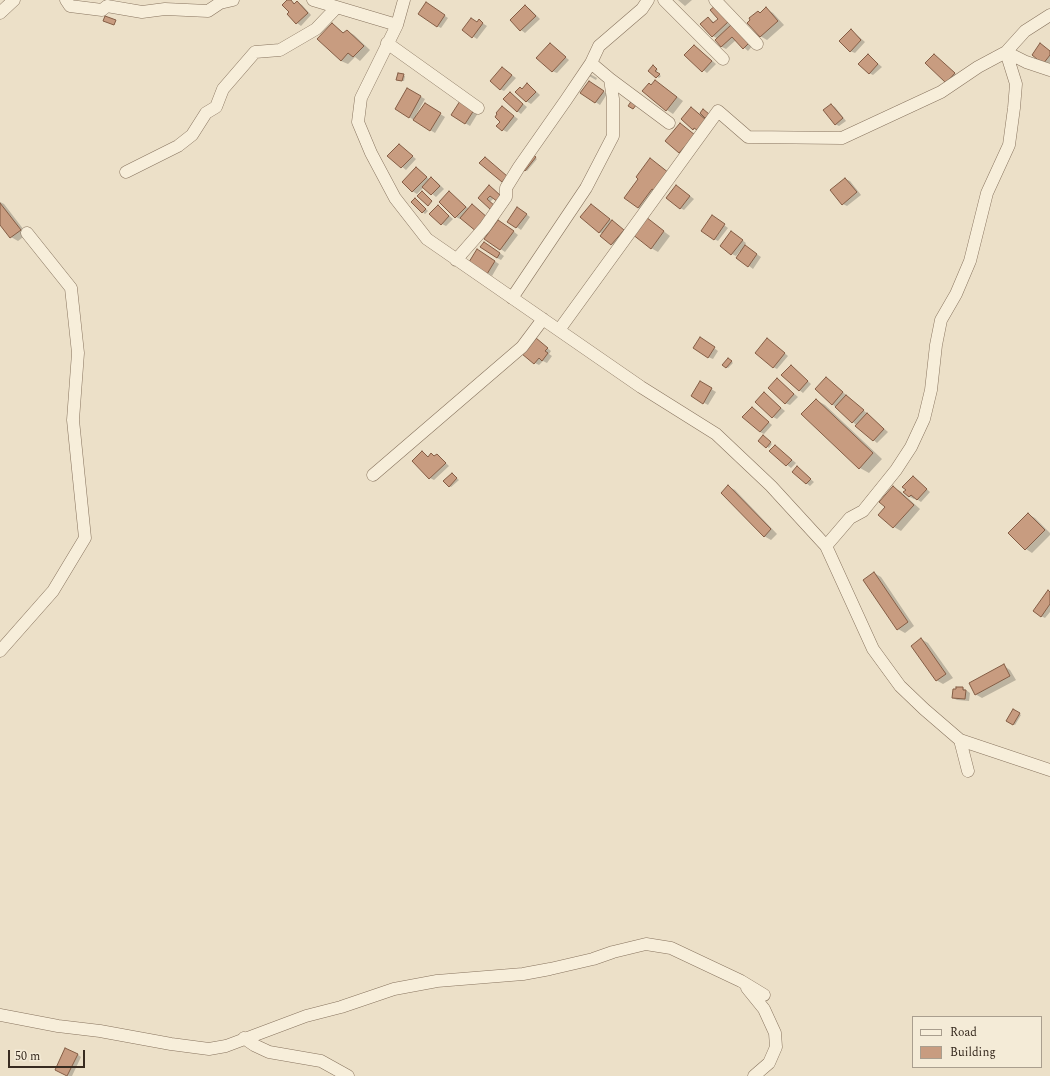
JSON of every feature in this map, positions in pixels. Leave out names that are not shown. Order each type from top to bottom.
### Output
[{"type":"street","points":[[0,13],[12,0]]},
{"type":"street","points":[[66,0],[70,6],[102,10],[107,6],[142,12],[165,9],[208,11],[220,3],[233,0]]},
{"type":"street","points":[[313,0],[397,25]]},
{"type":"street","points":[[404,0],[397,25],[361,98],[358,122],[371,153],[395,198],[427,239],[641,387],[716,434],[770,486],[826,546],[873,649],[900,686],[960,740],[1050,770]]},
{"type":"street","points":[[456,260],[485,227],[506,197],[506,188],[591,63],[599,46],[642,9],[648,0]]},
{"type":"street","points":[[664,0],[722,59]]},
{"type":"street","points":[[715,0],[757,44]]},
{"type":"street","points":[[126,172],[178,146],[192,135],[206,113],[216,107],[223,89],[255,52],[280,50],[316,29],[336,8]]},
{"type":"street","points":[[559,330],[718,111],[748,137],[842,138],[941,92],[978,66],[1006,52],[1025,31],[1050,15]]},
{"type":"street","points":[[387,43],[478,108]]},
{"type":"street","points":[[1006,52],[1026,62],[1050,70]]},
{"type":"street","points":[[826,546],[850,518],[863,511],[896,470],[911,447],[924,419],[931,390],[936,344],[941,320],[956,294],[970,261],[987,192],[1009,144],[1016,84],[1006,52]]},
{"type":"street","points":[[591,63],[669,123]]},
{"type":"street","points":[[512,298],[586,188],[613,136],[613,99],[610,79]]},
{"type":"street","points":[[0,652],[53,590],[85,538],[73,420],[78,353],[71,288],[27,233]]},
{"type":"street","points":[[373,475],[522,347],[543,319]]},
{"type":"street","points":[[960,740],[968,771]]},
{"type":"street","points":[[0,1015],[58,1026],[100,1031],[171,1044],[209,1049],[226,1046],[306,1016],[341,1007],[394,989],[437,981],[523,974],[550,969],[646,944],[671,948],[741,981],[764,995]]},
{"type":"street","points":[[741,981],[764,1009],[775,1033],[776,1046],[769,1062],[754,1076]]},
{"type":"street","points":[[244,1038],[254,1045],[269,1052],[321,1061],[348,1076]]},
{"type":"building","points":[[287,0],[291,0],[294,4],[297,1],[308,13],[296,24],[287,14],[289,12],[282,5]]},
{"type":"building","points":[[426,2],[445,15],[437,27],[418,14]]},
{"type":"building","points":[[525,5],[536,16],[520,31],[510,20]]},
{"type":"building","points":[[715,6],[729,21],[712,37],[700,24],[708,17],[713,23],[718,19],[710,10]]},
{"type":"building","points":[[766,7],[778,21],[760,37],[747,23],[750,20],[749,18],[758,11],[760,13]]},
{"type":"building","points":[[105,16],[116,20],[114,25],[103,21]]},
{"type":"building","points":[[471,18],[477,22],[479,19],[483,23],[472,38],[462,30]]},
{"type":"building","points":[[332,23],[343,33],[347,30],[364,46],[353,57],[348,53],[341,61],[317,39]]},
{"type":"building","points":[[732,24],[750,42],[743,49],[732,37],[721,47],[715,40]]},
{"type":"building","points":[[851,29],[861,40],[850,52],[839,41]]},
{"type":"building","points":[[550,43],[566,57],[552,72],[536,58]]},
{"type":"building","points":[[1040,43],[1050,51],[1050,55],[1043,64],[1032,55]]},
{"type":"building","points":[[694,45],[712,61],[702,72],[684,55]]},
{"type":"building","points":[[868,54],[878,64],[869,74],[858,64]]},
{"type":"building","points":[[934,54],[955,73],[946,83],[925,63]]},
{"type":"building","points":[[653,65],[657,69],[655,71],[660,74],[656,78],[648,71]]},
{"type":"building","points":[[502,67],[512,75],[500,90],[490,81]]},
{"type":"building","points":[[398,73],[404,74],[402,81],[396,80]]},
{"type":"building","points":[[655,80],[677,97],[666,111],[642,91],[649,83],[651,85]]},
{"type":"building","points":[[589,81],[604,91],[595,103],[580,93]]},
{"type":"building","points":[[527,83],[536,92],[526,102],[515,92],[520,87],[522,89]]},
{"type":"building","points":[[407,88],[421,96],[409,118],[395,109]]},
{"type":"building","points":[[510,92],[523,104],[517,112],[503,99]]},
{"type":"building","points":[[632,100],[637,104],[633,109],[628,106]]},
{"type":"building","points":[[460,101],[474,110],[465,124],[451,115]]},
{"type":"building","points":[[425,103],[441,113],[430,131],[413,120]]},
{"type":"building","points":[[831,104],[843,118],[835,125],[823,110]]},
{"type":"building","points":[[502,106],[514,116],[502,131],[496,126],[500,122],[495,117],[497,114],[496,113]]},
{"type":"building","points":[[691,107],[706,120],[697,130],[694,128],[693,130],[681,119]]},
{"type":"building","points":[[703,109],[709,114],[705,118],[700,113]]},
{"type":"building","points":[[680,123],[695,135],[679,153],[665,141]]},
{"type":"building","points":[[399,144],[413,156],[401,168],[387,156]]},
{"type":"building","points":[[532,154],[536,157],[525,171],[521,168]]},
{"type":"building","points":[[485,157],[507,176],[502,182],[479,163]]},
{"type":"building","points":[[650,158],[669,173],[655,191],[652,189],[638,208],[624,198],[638,179],[636,177]]},
{"type":"building","points":[[416,167],[427,177],[412,192],[402,182]]},
{"type":"building","points":[[431,177],[440,186],[431,195],[422,187]]},
{"type":"building","points":[[845,178],[857,192],[842,205],[830,190]]},
{"type":"building","points":[[489,185],[502,197],[498,202],[490,196],[487,199],[495,206],[491,210],[478,198]]},
{"type":"building","points":[[676,185],[690,196],[680,209],[666,198]]},
{"type":"building","points":[[422,191],[432,201],[428,206],[417,196]]},
{"type":"building","points":[[449,191],[466,207],[455,218],[439,202]]},
{"type":"building","points":[[415,198],[426,209],[422,213],[411,202]]},
{"type":"building","points":[[0,203],[21,230],[10,238],[0,225]]},
{"type":"building","points":[[472,204],[488,218],[477,232],[460,218]]},
{"type":"building","points":[[591,204],[610,219],[599,233],[580,217]]},
{"type":"building","points":[[438,205],[449,216],[441,225],[429,214]]},
{"type":"building","points":[[517,207],[527,214],[516,228],[507,222]]},
{"type":"building","points":[[712,215],[725,224],[714,240],[701,231]]},
{"type":"building","points":[[646,217],[664,231],[651,249],[632,234]]},
{"type":"building","points":[[498,220],[514,231],[500,250],[484,239]]},
{"type":"building","points":[[612,220],[624,230],[611,245],[600,236]]},
{"type":"building","points":[[731,231],[743,240],[731,255],[720,246]]},
{"type":"building","points":[[484,242],[500,253],[497,258],[480,247]]},
{"type":"building","points":[[745,245],[757,254],[748,267],[736,258]]},
{"type":"building","points":[[477,249],[495,261],[487,274],[469,262]]},
{"type":"building","points":[[700,337],[715,347],[708,358],[693,348]]},
{"type":"building","points":[[536,338],[548,348],[545,351],[548,353],[542,361],[539,358],[534,364],[522,354]]},
{"type":"building","points":[[767,338],[785,353],[773,368],[755,353]]},
{"type":"building","points":[[728,358],[732,361],[726,368],[722,365]]},
{"type":"building","points":[[791,365],[808,381],[799,391],[781,375]]},
{"type":"building","points":[[826,377],[843,392],[832,405],[815,389]]},
{"type":"building","points":[[777,378],[794,394],[785,404],[768,388]]},
{"type":"building","points":[[700,381],[712,388],[703,404],[691,396]]},
{"type":"building","points":[[764,392],[781,408],[772,418],[755,402]]},
{"type":"building","points":[[846,395],[864,410],[852,423],[835,407]]},
{"type":"building","points":[[816,399],[873,453],[859,469],[801,414]]},
{"type":"building","points":[[752,407],[769,422],[760,432],[742,417]]},
{"type":"building","points":[[867,413],[884,429],[873,441],[855,426]]},
{"type":"building","points":[[763,435],[771,442],[766,448],[758,441]]},
{"type":"building","points":[[775,445],[792,460],[786,466],[769,451]]},
{"type":"building","points":[[422,451],[428,457],[431,453],[434,456],[437,454],[446,463],[429,479],[412,461]]},
{"type":"building","points":[[797,466],[811,479],[806,484],[792,472]]},
{"type":"building","points":[[452,473],[457,478],[449,487],[443,481]]},
{"type":"building","points":[[913,476],[927,489],[917,500],[911,495],[909,497],[903,492],[906,490],[902,487]]},
{"type":"building","points":[[728,485],[771,529],[764,537],[721,493]]},
{"type":"building","points":[[893,486],[914,505],[893,528],[878,515],[885,507],[879,502]]},
{"type":"building","points":[[1028,513],[1045,530],[1025,550],[1008,533]]},
{"type":"building","points":[[874,572],[908,622],[897,630],[863,580]]},
{"type":"building","points":[[1048,590],[1050,592],[1050,604],[1041,617],[1033,611]]},
{"type":"building","points":[[921,638],[946,674],[936,681],[911,646]]},
{"type":"building","points":[[1004,664],[1010,676],[975,695],[969,683]]},
{"type":"building","points":[[956,687],[963,687],[963,690],[966,690],[965,699],[952,698],[953,689],[956,689]]},
{"type":"building","points":[[1013,709],[1020,713],[1013,725],[1006,721]]},
{"type":"building","points":[[65,1048],[78,1054],[67,1076],[55,1070]]}]
